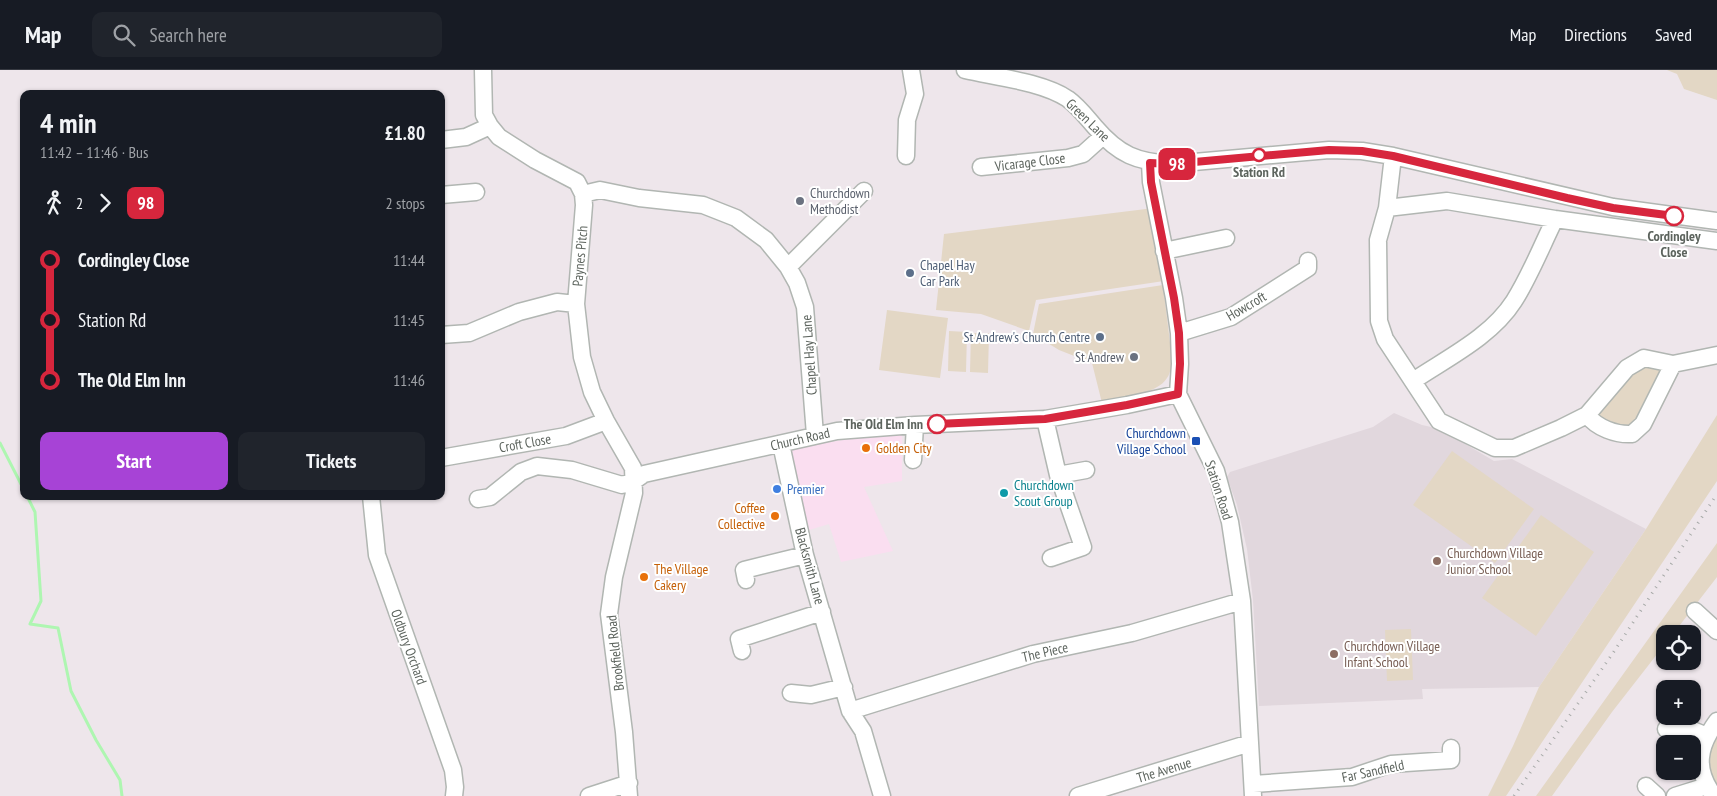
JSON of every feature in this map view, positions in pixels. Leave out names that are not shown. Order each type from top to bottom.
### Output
[{"type":"street","points":[[483,70],[484,115],[490,126],[499,136],[535,160],[577,182],[583,194]]},
{"type":"street","points":[[906,156],[907,120],[916,94],[911,70]]},
{"type":"street","name":"Green Lane","points":[[965,70],[1047,88],[1069,100],[1103,136],[1128,156],[1150,163],[1172,164],[1329,150],[1362,151],[1393,156],[1613,208],[1717,221]]},
{"type":"street","points":[[445,140],[466,137],[490,126]]},
{"type":"street","name":"Vicarage Close","points":[[980,167],[1068,158],[1083,154],[1103,136]]},
{"type":"street","points":[[1393,156],[1387,208],[1378,240],[1379,321],[1385,340],[1439,420],[1495,448],[1514,448],[1587,415],[1627,368],[1644,358],[1673,364],[1717,354]]},
{"type":"street","points":[[1150,163],[1151,182],[1179,333],[1180,364],[1178,394]]},
{"type":"street","points":[[445,194],[470,188]]},
{"type":"street","name":"Chapel Hay Lane","points":[[583,194],[600,190],[639,198],[703,205],[736,218],[766,240],[788,267],[797,283],[805,307],[815,435]]},
{"type":"street","points":[[788,267],[864,191]]},
{"type":"street","name":"Paynes Pitch","points":[[583,194],[584,205],[576,304],[582,357],[592,392],[606,422],[633,468],[634,481]]},
{"type":"street","points":[[1387,208],[1447,202],[1717,241]]},
{"type":"street","points":[[1413,381],[1482,336],[1499,319],[1514,301],[1555,219]]},
{"type":"street","points":[[1164,251],[1218,235]]},
{"type":"street","name":"Howcroft","points":[[1179,333],[1231,317],[1310,268]]},
{"type":"street","points":[[445,335],[469,333],[520,312],[557,302],[576,304]]},
{"type":"street","points":[[1587,415],[1593,423],[1621,435],[1632,434],[1643,424],[1673,364]]},
{"type":"street","name":"Church Road","points":[[634,481],[644,474],[836,430],[915,424],[1045,419],[1178,394]]},
{"type":"street","name":"Station Road","points":[[1178,394],[1216,471],[1230,522],[1242,601],[1253,790]]},
{"type":"street","points":[[1045,419],[1058,475],[1083,547],[1051,558]]},
{"type":"street","name":"Croft Close","points":[[445,457],[566,436],[606,422]]},
{"type":"street","points":[[913,460],[915,424]]},
{"type":"street","name":"Blacksmith Lane","points":[[781,444],[805,555],[850,711],[863,731],[882,796]]},
{"type":"street","points":[[487,500],[521,472],[537,466],[572,470],[622,485],[634,481]]},
{"type":"street","points":[[1058,475],[1086,470]]},
{"type":"street","name":"Brookfield Road","points":[[629,789],[624,732],[609,614],[614,577],[634,494],[634,481]]},
{"type":"street","name":"Oldbury Orchard","points":[[371,500],[377,555],[453,770],[454,796]]},
{"type":"street","points":[[744,570],[805,555]]},
{"type":"street","name":"The Piece","points":[[850,711],[1033,654],[1132,634],[1242,601]]},
{"type":"street","points":[[1695,611],[1717,631]]},
{"type":"street","points":[[740,640],[822,612]]},
{"type":"street","points":[[791,693],[811,695],[844,687]]},
{"type":"street","points":[[1675,796],[1710,791],[1701,773],[1701,755],[1707,736],[1717,721]]},
{"type":"street","points":[[1666,729],[1690,729],[1707,736]]},
{"type":"street","name":"The Avenue","points":[[1078,796],[1250,744]]},
{"type":"street","name":"Far Sandfield","points":[[1253,790],[1352,777],[1391,764],[1452,760],[1451,748]]},
{"type":"street","points":[[589,796],[629,789]]},
{"type":"shaded area","points":[[1667,70],[1717,70],[1717,100],[1684,89],[1677,74]]},
{"type":"shaded area","points":[[1154,208],[1164,281],[1036,300],[1029,331],[981,314],[936,310],[944,234]]},
{"type":"shaded area","points":[[1163,285],[1172,359],[1171,366],[1168,376],[1162,383],[1147,392],[1102,403],[1092,363],[1059,350],[1033,334],[1039,304]]},
{"type":"shaded area","points":[[887,310],[948,318],[940,378],[879,370]]},
{"type":"shaded area","points":[[949,331],[967,332],[966,372],[948,371]]},
{"type":"shaded area","points":[[971,333],[989,333],[988,373],[970,372]]},
{"type":"shaded area","points":[[1673,364],[1632,434],[1587,415],[1627,368]]},
{"type":"shaded area","name":"Churchdown Village Junior School","points":[[1394,413],[1422,425],[1440,429],[1494,461],[1512,459],[1646,529],[1539,687],[1422,689],[1423,699],[1259,706],[1253,600],[1247,549],[1237,505],[1227,477],[1230,472],[1373,427]]},
{"type":"shaded area","points":[[1717,415],[1717,481],[1506,796],[1488,796],[1539,687],[1646,529]]},
{"type":"shaded area","points":[[902,435],[902,481],[864,487],[893,551],[841,562],[829,524],[806,531],[791,451],[794,448],[849,439]]},
{"type":"shaded area","points":[[1452,451],[1534,509],[1495,563],[1413,505]]},
{"type":"shaded area","points":[[1541,515],[1594,552],[1536,636],[1482,598]]},
{"type":"shaded area","points":[[1717,543],[1717,577],[1680,625],[1658,625]]},
{"type":"shaded area","points":[[1656,628],[1656,656],[1612,712],[1552,796],[1536,796]]},
{"type":"shaded area","points":[[1411,629],[1413,680],[1387,681],[1385,630]]},
{"type":"shaded area","points":[[1717,721],[1717,796],[1701,755]]},
{"type":"waterway","points":[[0,443],[20,482]]},
{"type":"waterway","points":[[29,500],[35,512],[41,601],[30,624],[58,628],[71,691],[96,740],[120,780],[122,796]]},
{"type":"railway","points":[[1514,796],[1615,650],[1717,494]]},
{"type":"bus line","name":"98","points":[[937,424],[1045,419],[1178,394],[1180,364],[1179,333],[1151,182],[1150,163],[1172,164],[1329,150],[1362,151],[1393,156],[1613,208],[1674,216]]},
{"type":"place","name":"Station Rd","points":[[1259,155]]},
{"type":"place","name":"Churchdown Methodist","points":[[800,201]]},
{"type":"place","name":"Cordingley Close","points":[[1674,216]]},
{"type":"place","name":"Chapel Hay Car Park","points":[[910,273]]},
{"type":"place","name":"St Andrew's Church Centre","points":[[1100,337]]},
{"type":"place","name":"St Andrew","points":[[1134,357]]},
{"type":"place","name":"The Old Elm Inn","points":[[937,424]]},
{"type":"place","name":"Churchdown Village School","points":[[1196,441]]},
{"type":"place","name":"Golden City","points":[[866,448]]},
{"type":"place","name":"Premier","points":[[777,489]]},
{"type":"place","name":"Churchdown Scout Group","points":[[1004,493]]},
{"type":"place","name":"Coffee Collective","points":[[775,516]]},
{"type":"place","name":"Churchdown Village Junior School","points":[[1437,561]]},
{"type":"place","name":"The Village Cakery","points":[[644,577]]},
{"type":"place","name":"Churchdown Village Infant School","points":[[1334,654]]}]
